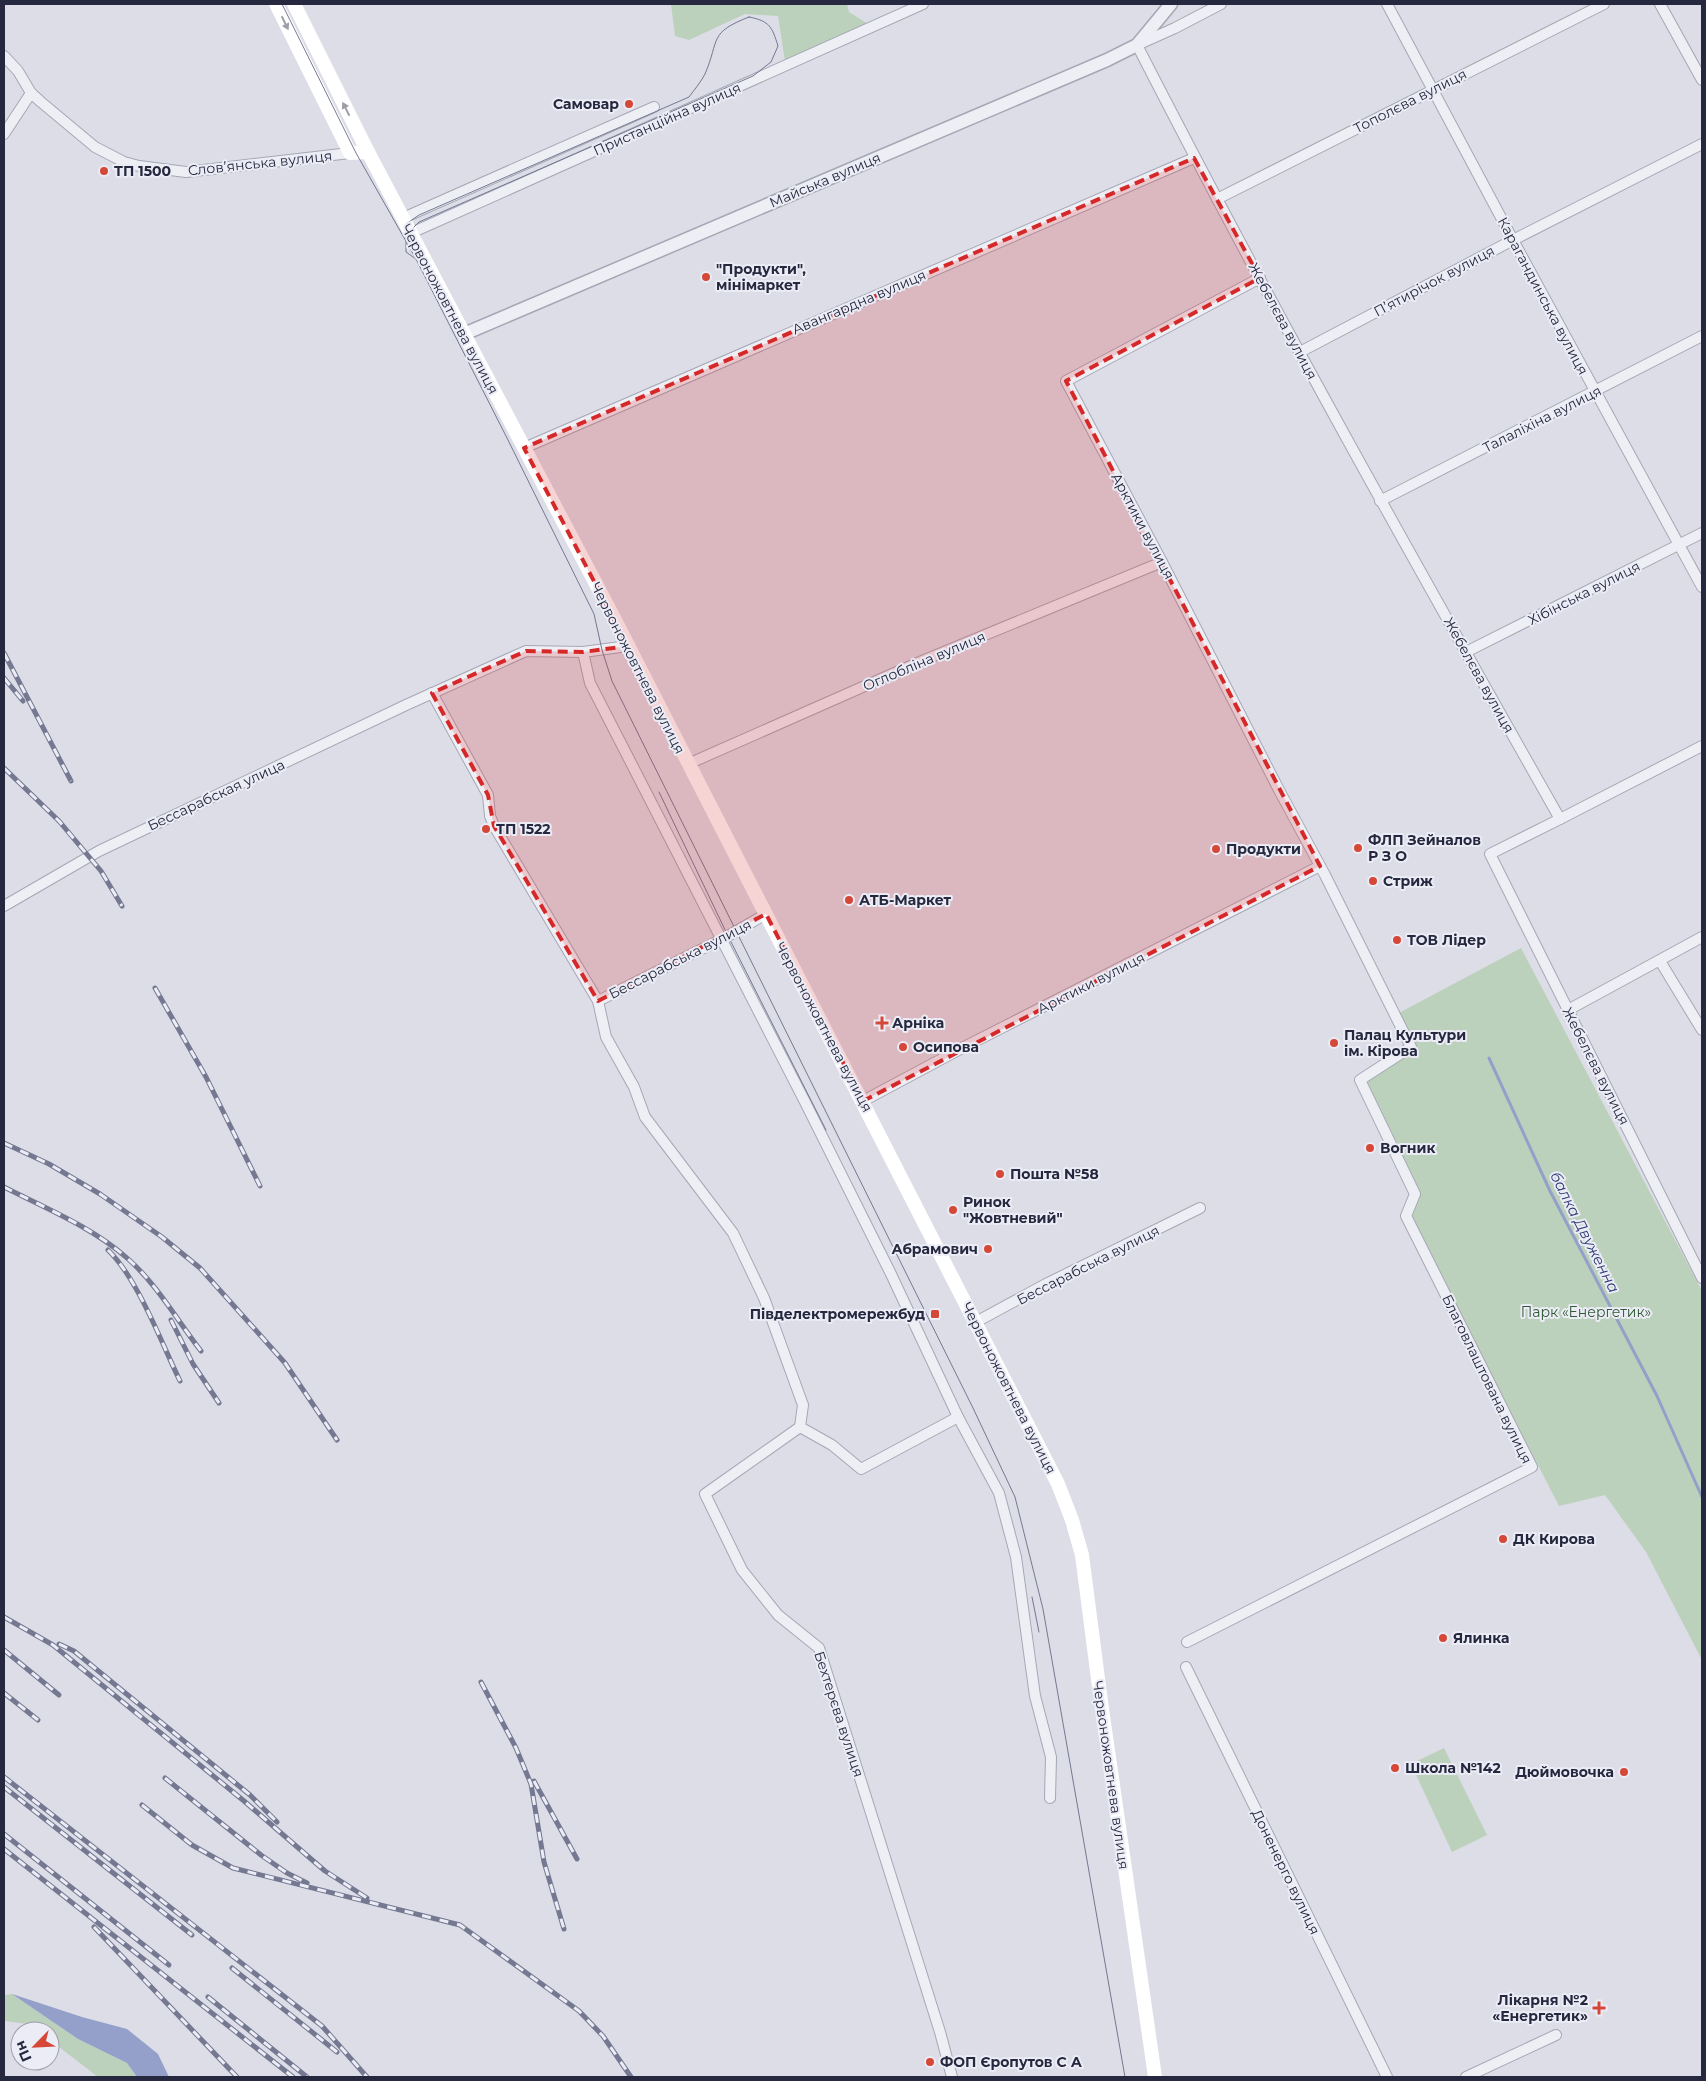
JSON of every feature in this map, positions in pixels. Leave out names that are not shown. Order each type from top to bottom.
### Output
[{"type":"main road","points":[[276,4],[350,154],[368,152]]},
{"type":"main road","name":"Червоножовтнева вулиця","points":[[294,4],[368,152],[628,646],[863,1101],[1058,1484],[1072,1520],[1082,1556],[1100,1702],[1155,2077]]},
{"type":"street","name":"Пристанційна вулиця","points":[[411,233],[923,4]]},
{"type":"street","name":"Майська вулиця","points":[[464,334],[1108,60],[1136,45],[1171,4]]},
{"type":"street","points":[[1136,45],[1175,28],[1221,4]]},
{"type":"street","name":"Карагандинська вулиця","points":[[1387,4],[1702,587]]},
{"type":"street","name":"Тополєва вулиця","points":[[1217,199],[1604,4]]},
{"type":"street","points":[[1660,4],[1702,80]]},
{"type":"street","name":"Жебелєва вулиця","points":[[1136,45],[1194,158],[1380,501],[1560,819],[1490,854],[1702,1278]]},
{"type":"street","name":"Слов’янська вулиця","points":[[4,56],[18,71],[31,93],[94,147],[124,162],[139,166],[186,172],[350,154]]},
{"type":"street","points":[[4,134],[31,93]]},
{"type":"street","name":"Пристанційна вулиця","points":[[403,218],[654,107]]},
{"type":"street","name":"П’ятирічок вулиця","points":[[1300,352],[1513,240],[1702,144]]},
{"type":"street","name":"Авангардна вулиця","points":[[524,448],[1194,158]]},
{"type":"street","name":"Арктики вулиця","points":[[1260,278],[1066,381],[1320,866],[1410,1047]]},
{"type":"street","name":"Талаліхіна вулиця","points":[[1380,501],[1702,336]]},
{"type":"street","name":"Хібінська вулиця","points":[[1466,652],[1702,533]]},
{"type":"street","name":"Оглобліна вулиця","points":[[688,764],[917,663],[1162,562]]},
{"type":"street","name":"Бессарабская улица","points":[[4,906],[98,851],[432,693],[526,651],[583,652],[628,646]]},
{"type":"street","points":[[583,652],[590,683],[890,1272],[958,1416],[999,1493],[1008,1521],[1016,1557],[1035,1696],[1051,1757],[1050,1798]]},
{"type":"street","points":[[432,693],[488,795],[490,816],[494,826],[598,1001]]},
{"type":"street","points":[[1560,819],[1702,746]]},
{"type":"street","name":"Арктики вулиця","points":[[863,1101],[1320,866]]},
{"type":"street","name":"Бессарабська вулиця","points":[[766,914],[721,939],[598,1001],[606,1036],[634,1087],[645,1116],[733,1233],[764,1298],[803,1405],[800,1427]]},
{"type":"street","points":[[1568,1010],[1702,937]]},
{"type":"street","points":[[1660,961],[1702,1030]]},
{"type":"street","name":"Благовлаштована вулиця","points":[[1187,1642],[1532,1467],[1406,1216],[1414,1194],[1360,1080],[1410,1047]]},
{"type":"street","name":"Бессарабська вулиця","points":[[976,1322],[1046,1284],[1200,1208]]},
{"type":"street","points":[[800,1427],[832,1445],[861,1469],[958,1416]]},
{"type":"street","name":"Бехтерєва вулиця","points":[[800,1427],[705,1494],[742,1570],[778,1615],[819,1648],[940,2032],[952,2077]]},
{"type":"street","name":"Доненерго вулиця","points":[[1186,1667],[1387,2077]]},
{"type":"street","points":[[1466,2077],[1492,2067],[1556,2035]]},
{"type":"street","points":[[1492,2067],[1497,2077]]},
{"type":"highlighted area","points":[[1194,158],[1260,278],[1066,381],[1320,866],[863,1101],[766,914],[598,1001],[494,826],[488,795],[432,693],[526,651],[583,652],[628,646],[524,448]]},
{"type":"green space","points":[[671,4],[847,4],[849,12],[868,24],[785,61],[778,16],[745,14],[689,40],[675,36]]},
{"type":"green space","name":"Парк «Енергетик»","points":[[1521,948],[1702,1291],[1702,1660],[1646,1552],[1605,1495],[1559,1506],[1410,1216],[1417,1194],[1363,1081],[1414,1048],[1397,1014]]},
{"type":"green space","points":[[1444,1748],[1487,1835],[1452,1852],[1411,1764]]},
{"type":"green space","points":[[12,1994],[52,2021],[4,2021],[4,1995]]},
{"type":"green space","points":[[60,2027],[78,2039],[127,2063],[137,2077],[98,2077],[60,2048]]},
{"type":"water","points":[[12,1994],[82,2017],[127,2029],[158,2054],[169,2077],[137,2077],[127,2063],[78,2039],[60,2027],[60,2021],[52,2021]]},
{"type":"waterway","name":"балка Двуженна","points":[[1489,1058],[1550,1191],[1657,1396],[1702,1497]]},
{"type":"tram line","points":[[282,4],[356,153],[416,259],[594,614],[602,650],[612,681],[973,1408],[1015,1497],[1043,1609],[1125,2077]]},
{"type":"tram line","points":[[749,17],[766,23],[772,30],[778,46],[771,62],[753,76],[419,222],[410,231],[416,259],[406,252],[406,224],[419,215],[689,97],[705,74],[717,38],[727,28],[749,17]]},
{"type":"tram line","points":[[659,792],[728,936],[826,1130]]},
{"type":"tram line","points":[[1032,1597],[1039,1632]]},
{"type":"railway","points":[[4,653],[71,781]]},
{"type":"railway","points":[[4,678],[23,701]]},
{"type":"railway","points":[[4,768],[59,821],[101,871],[122,906]]},
{"type":"railway","points":[[155,988],[206,1077],[260,1186]]},
{"type":"railway","points":[[4,1143],[49,1164],[100,1194],[162,1237],[200,1268],[285,1363],[337,1440]]},
{"type":"railway","points":[[4,1187],[84,1227],[127,1258],[157,1290],[201,1351]]},
{"type":"railway","points":[[108,1250],[119,1262],[139,1294],[180,1381]]},
{"type":"railway","points":[[171,1320],[193,1364],[219,1403]]},
{"type":"railway","points":[[4,1617],[53,1645],[244,1801],[325,1871],[367,1898]]},
{"type":"railway","points":[[59,1644],[74,1651],[250,1795],[277,1822]]},
{"type":"railway","points":[[4,1650],[59,1695]]},
{"type":"railway","points":[[481,1682],[516,1748],[531,1784],[544,1862],[564,1929]]},
{"type":"railway","points":[[4,1693],[38,1720]]},
{"type":"railway","points":[[4,1777],[322,2026],[367,2077]]},
{"type":"railway","points":[[165,1778],[261,1855],[287,1873],[307,1883]]},
{"type":"railway","points":[[534,1781],[577,1859]]},
{"type":"railway","points":[[4,1787],[192,1935]]},
{"type":"railway","points":[[142,1805],[192,1845],[233,1868],[460,1925],[579,2011],[603,2036],[631,2077]]},
{"type":"railway","points":[[4,1834],[169,1965]]},
{"type":"railway","points":[[4,1849],[293,2077]]},
{"type":"railway","points":[[94,1927],[237,2077]]},
{"type":"railway","points":[[232,1968],[337,2052]]},
{"type":"railway","points":[[208,1997],[307,2077]]},
{"type":"place","name":"Самовар","points":[[629,104]]},
{"type":"place","name":"ТП 1500","points":[[104,171]]},
{"type":"place","name":"\"Продукти\", мінімаркет","points":[[706,277]]},
{"type":"place","name":"ТП 1522","points":[[486,829]]},
{"type":"place","name":"ФЛП Зейналов Р З О","points":[[1358,848]]},
{"type":"place","name":"Продукти","points":[[1216,849]]},
{"type":"place","name":"Стриж","points":[[1373,881]]},
{"type":"place","name":"АТБ-Маркет","points":[[849,900]]},
{"type":"place","name":"ТОВ Лідер","points":[[1397,940]]},
{"type":"place","name":"Арніка","points":[[882,1023]]},
{"type":"place","name":"Палац Культури ім. Кірова","points":[[1334,1043]]},
{"type":"place","name":"Осипова","points":[[903,1047]]},
{"type":"place","name":"Вогник","points":[[1370,1148]]},
{"type":"place","name":"Пошта №58","points":[[1000,1174]]},
{"type":"place","name":"Ринок \"Жовтневий\"","points":[[953,1210]]},
{"type":"place","name":"Абрамович","points":[[988,1249]]},
{"type":"place","name":"Півделектромережбуд","points":[[935,1314]]},
{"type":"place","name":"ДК Кирова","points":[[1503,1539]]},
{"type":"place","name":"Ялинка","points":[[1443,1638]]},
{"type":"place","name":"Школа №142","points":[[1395,1768]]},
{"type":"place","name":"Дюймовочка","points":[[1624,1772]]},
{"type":"place","name":"Лікарня №2 «Енергетик»","points":[[1599,2008]]},
{"type":"place","name":"ФОП Єропутов С А","points":[[930,2062]]}]
